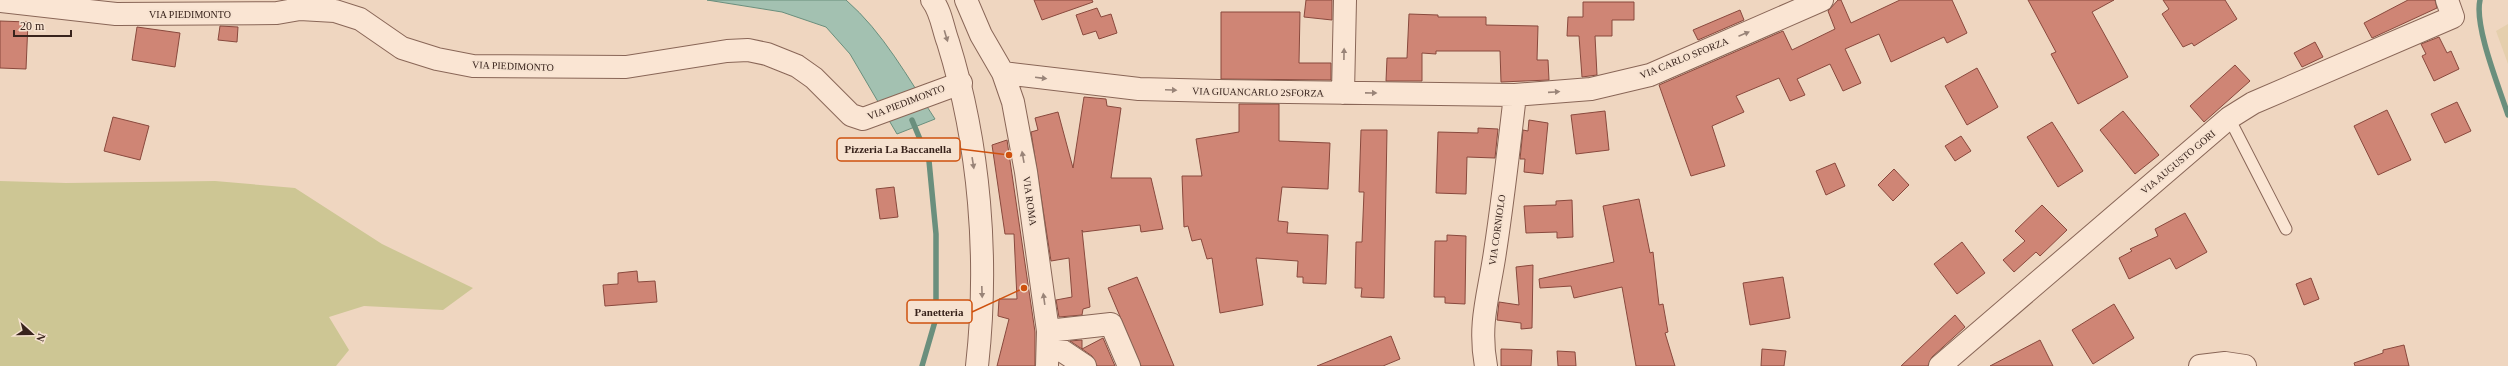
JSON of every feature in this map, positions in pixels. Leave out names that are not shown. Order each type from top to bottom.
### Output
[{"type":"street","points":[[932,0],[941,19],[952,85],[979,198],[983,314],[977,366]]},
{"type":"street","name":"VIA ROMA","points":[[966,0],[981,35],[1003,73],[1014,102],[1026,172],[1048,337],[1047,366]]},
{"type":"street","points":[[1343,93],[1345,0]]},
{"type":"street","name":"VIA CARLO SFORZA","points":[[1515,94],[1591,89],[1650,75],[1822,0]]},
{"type":"street","name":"VIA PIEDIMONTO","points":[[0,1],[116,14],[276,13],[300,9],[335,11],[360,19],[402,48],[437,59],[473,66],[626,67],[727,51],[748,50],[767,54],[797,66],[814,78],[851,115],[863,119],[875,116],[952,85]]},
{"type":"street","name":"VIA AUGUSTO GORI","points":[[1940,366],[2229,118],[2253,103],[2450,8]]},
{"type":"street","name":"VIA GIUANCARLO 2SFORZA","points":[[1003,73],[1139,89],[1343,93],[1515,94]]},
{"type":"street","name":"VIA CORNIOLO","points":[[1486,366],[1482,346],[1482,320],[1495,252],[1515,94]]},
{"type":"street","points":[[1048,337],[1111,324],[1129,366]]},
{"type":"street","points":[[1048,337],[1085,366]]},
{"type":"street","points":[[2200,366],[2225,363],[2245,366]]},
{"type":"lane","points":[[2229,118],[2286,229]]},
{"type":"shaded area","points":[[707,0],[846,0],[872,26],[905,72],[935,119],[897,134],[850,54],[826,27],[782,12]]},
{"type":"shaded area","points":[[2508,24],[2508,64],[2496,31]]},
{"type":"shaded area","points":[[0,181],[66,183],[215,181],[295,188],[382,244],[473,288],[443,310],[364,306],[329,317],[349,350],[336,366],[0,366]]},
{"type":"building","points":[[1034,0],[1092,0],[1093,2],[1042,20]]},
{"type":"building","points":[[1306,0],[1332,0],[1332,20],[1304,17]]},
{"type":"building","points":[[1838,0],[1841,0],[1851,23],[1900,0],[1952,0],[1967,33],[1947,43],[1944,37],[1891,62],[1879,34],[1845,49],[1861,83],[1843,91],[1830,64],[1797,79],[1805,95],[1790,101],[1779,78],[1736,96],[1744,112],[1712,126],[1725,166],[1691,176],[1659,85],[1783,31],[1792,50],[1835,29],[1828,11]]},
{"type":"building","points":[[2028,0],[2114,0],[2092,12],[2128,77],[2078,104],[2051,54],[2056,52]]},
{"type":"building","points":[[2163,0],[2225,0],[2237,19],[2194,46],[2192,43],[2183,47],[2162,14],[2169,9]]},
{"type":"building","points":[[2408,0],[2435,0],[2437,8],[2372,38],[2364,23]]},
{"type":"building","points":[[1583,2],[1634,2],[1634,20],[1612,20],[1612,36],[1595,36],[1597,75],[1582,77],[1579,36],[1567,36],[1568,17],[1583,17]]},
{"type":"building","points":[[1097,8],[1101,17],[1111,14],[1117,33],[1099,39],[1096,31],[1083,35],[1076,15]]},
{"type":"building","points":[[1740,10],[1744,20],[1698,40],[1693,30]]},
{"type":"building","points":[[1221,12],[1300,12],[1299,63],[1331,63],[1331,80],[1221,79]]},
{"type":"building","points":[[1409,14],[1438,15],[1438,17],[1486,17],[1486,25],[1538,26],[1537,60],[1548,60],[1549,80],[1501,82],[1500,51],[1436,51],[1436,54],[1422,53],[1422,81],[1386,81],[1387,58],[1407,58]]},
{"type":"building","points":[[0,21],[28,22],[26,69],[0,68]]},
{"type":"building","points":[[220,26],[238,27],[237,42],[218,40]]},
{"type":"building","points":[[137,27],[180,33],[175,67],[132,60]]},
{"type":"building","points":[[2439,37],[2447,53],[2451,51],[2459,69],[2434,81],[2422,56],[2426,54],[2421,44]]},
{"type":"building","points":[[2315,42],[2323,57],[2302,67],[2294,53]]},
{"type":"building","points":[[2235,65],[2250,81],[2204,122],[2190,106]]},
{"type":"building","points":[[1977,68],[1998,107],[1967,125],[1945,86]]},
{"type":"building","points":[[1084,97],[1106,99],[1107,106],[1121,108],[1111,178],[1151,178],[1163,229],[1141,232],[1140,225],[1083,232],[1082,230],[1090,307],[1083,309],[1082,315],[1059,317],[1056,300],[1072,297],[1069,258],[1051,261],[1031,132],[1038,130],[1035,118],[1058,112],[1073,168]]},
{"type":"building","points":[[2457,102],[2471,131],[2445,143],[2431,114]]},
{"type":"building","points":[[1239,104],[1279,104],[1279,141],[1330,143],[1328,189],[1282,187],[1278,221],[1288,222],[1287,233],[1328,235],[1326,284],[1303,283],[1303,277],[1297,277],[1298,261],[1256,258],[1263,305],[1220,313],[1212,258],[1207,259],[1201,239],[1192,241],[1188,226],[1184,227],[1182,176],[1202,176],[1196,139],[1239,132]]},
{"type":"building","points":[[2387,110],[2411,160],[2378,175],[2354,126]]},
{"type":"building","points":[[1605,111],[1609,150],[1576,154],[1571,115]]},
{"type":"building","points":[[2123,111],[2159,155],[2135,174],[2100,130]]},
{"type":"building","points":[[113,117],[149,126],[140,160],[104,151]]},
{"type":"building","points":[[1529,120],[1548,123],[1543,174],[1524,172],[1525,159],[1520,159],[1523,130],[1528,131]]},
{"type":"building","points":[[2052,122],[2083,171],[2058,187],[2027,137]]},
{"type":"building","points":[[1478,128],[1498,129],[1495,158],[1467,157],[1466,194],[1436,193],[1438,132],[1478,133]]},
{"type":"building","points":[[1361,130],[1387,130],[1384,298],[1361,297],[1362,288],[1355,288],[1356,242],[1362,242],[1364,192],[1359,192]]},
{"type":"building","points":[[1961,136],[1971,151],[1955,161],[1945,146]]},
{"type":"building","points":[[1007,140],[1035,332],[1035,366],[997,366],[1009,319],[998,316],[999,299],[1017,299],[1014,234],[1005,234],[992,145]]},
{"type":"building","points":[[1835,163],[1845,186],[1826,195],[1816,171]]},
{"type":"building","points":[[1894,169],[1909,185],[1893,201],[1878,185]]},
{"type":"building","points":[[894,187],[898,217],[880,219],[876,189]]},
{"type":"building","points":[[1639,199],[1650,253],[1653,252],[1659,305],[1663,304],[1668,332],[1665,333],[1675,366],[1636,366],[1622,287],[1574,298],[1571,286],[1540,288],[1539,279],[1614,262],[1603,206]]},
{"type":"building","points":[[1572,200],[1573,237],[1557,238],[1557,232],[1526,233],[1524,206],[1556,205],[1556,201]]},
{"type":"building","points":[[2042,205],[2067,230],[2040,256],[2036,252],[2014,272],[2003,260],[2025,241],[2015,231]]},
{"type":"building","points":[[2185,213],[2207,252],[2176,269],[2170,258],[2129,279],[2119,258],[2132,251],[2130,249],[2158,236],[2155,229]]},
{"type":"building","points":[[1447,235],[1466,236],[1465,304],[1445,303],[1445,297],[1434,297],[1435,241],[1447,241]]},
{"type":"building","points":[[1962,242],[1985,273],[1957,294],[1934,264]]},
{"type":"building","points":[[1533,265],[1532,328],[1521,329],[1521,323],[1497,320],[1499,302],[1519,305],[1516,267]]},
{"type":"building","points":[[637,271],[638,282],[655,281],[657,302],[605,306],[603,285],[618,284],[618,273]]},
{"type":"building","points":[[1137,277],[1174,366],[1141,366],[1108,288]]},
{"type":"building","points":[[1783,277],[1790,318],[1750,325],[1743,283]]},
{"type":"building","points":[[2311,278],[2319,299],[2304,305],[2296,284]]},
{"type":"building","points":[[2114,304],[2134,338],[2093,364],[2072,330]]},
{"type":"building","points":[[1955,315],[1965,327],[1932,357],[1928,366],[1901,366]]},
{"type":"building","points":[[1391,336],[1400,359],[1383,366],[1317,366]]},
{"type":"building","points":[[1103,338],[1115,366],[1097,366],[1092,356],[1082,349]]},
{"type":"building","points":[[1082,340],[1082,349],[1070,341]]},
{"type":"building","points":[[2040,340],[2053,366],[1990,366]]},
{"type":"building","points":[[2404,345],[2409,366],[2355,366],[2354,363],[2383,353],[2383,350]]},
{"type":"building","points":[[1501,349],[1532,350],[1531,366],[1501,366]]},
{"type":"building","points":[[1762,349],[1786,351],[1784,366],[1761,366]]},
{"type":"building","points":[[1557,351],[1575,352],[1576,366],[1558,366]]},
{"type":"waterway","points":[[2480,0],[2479,11],[2488,57],[2508,115]]},
{"type":"waterway","points":[[912,120],[929,161],[936,234],[936,318],[922,366]]},
{"type":"place","name":"Pizzeria La Baccanella","points":[[1009,155]]},
{"type":"place","name":"Panetteria","points":[[1024,288]]}]
